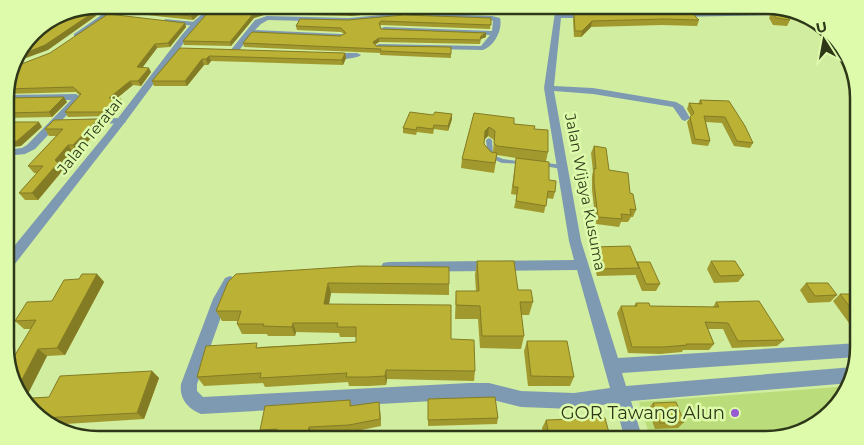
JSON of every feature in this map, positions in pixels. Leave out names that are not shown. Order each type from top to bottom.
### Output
[{"type":"street","points":[[67,44],[103,14],[118,15]]},
{"type":"street","name":"Jalan Teratai","points":[[14,255],[181,49],[195,24],[204,14]]},
{"type":"street","points":[[290,34],[302,14]]},
{"type":"street","points":[[234,51],[264,18],[349,20],[411,14]]},
{"type":"street","points":[[428,30],[433,14]]},
{"type":"street","points":[[434,14],[436,31]]},
{"type":"street","points":[[388,16],[378,50],[483,48],[495,33],[498,23],[495,19],[451,14]]},
{"type":"street","name":"Jalan Wijaya Kusuma","points":[[558,14],[550,88],[575,241],[631,431]]},
{"type":"street","points":[[585,14],[598,16]]},
{"type":"street","points":[[671,15],[769,14]]},
{"type":"street","points":[[157,20],[195,24]]},
{"type":"street","points":[[322,54],[336,45],[349,20]]},
{"type":"street","points":[[384,30],[495,33]]},
{"type":"street","points":[[250,32],[290,34],[336,45],[357,55]]},
{"type":"street","points":[[224,51],[244,52]]},
{"type":"street","points":[[550,88],[593,91],[676,105],[680,108],[685,118]]},
{"type":"street","points":[[14,98],[76,97],[75,102],[25,151],[14,152]]},
{"type":"street","points":[[34,124],[119,124]]},
{"type":"street","points":[[377,268],[459,265],[582,266]]},
{"type":"street","points":[[247,276],[234,279],[225,291],[189,384],[188,392],[192,400],[201,406],[469,391],[490,391],[520,398],[574,401],[620,393],[846,376]]},
{"type":"street","points":[[612,366],[850,351]]},
{"type":"lane","points":[[489,140],[490,156],[502,161],[528,163]]},
{"type":"lane","points":[[536,164],[562,166]]},
{"type":"green space","name":"GOR Tawang Alun","points":[[841,387],[822,411],[804,423],[783,430],[772,431],[648,431],[639,402]]},
{"type":"building","points":[[90,14],[45,45],[27,52],[42,34],[55,25],[70,18]]},
{"type":"building","points":[[108,14],[185,23],[168,43],[155,44],[137,67],[149,68],[138,81],[130,81],[109,98],[121,99],[108,112],[65,112],[81,94],[73,87],[15,89],[21,63],[50,53]]},
{"type":"building","points":[[172,14],[193,14],[191,16]]},
{"type":"building","points":[[207,14],[253,14],[230,42],[183,41]]},
{"type":"building","points":[[574,14],[693,14],[699,20],[592,21],[582,31],[575,31]]},
{"type":"building","points":[[774,14],[787,16],[790,20],[776,18]]},
{"type":"building","points":[[404,15],[491,18],[491,25],[381,21],[379,23],[381,29],[486,33],[481,36],[480,40],[379,38],[373,42],[376,46],[451,47],[451,54],[243,43],[252,32],[340,36],[346,33],[341,28],[296,26],[300,19],[348,20]]},
{"type":"building","points":[[180,48],[345,53],[342,60],[209,56],[206,59],[202,59],[185,81],[152,81]]},
{"type":"building","points":[[64,97],[49,112],[14,113],[14,98]]},
{"type":"building","points":[[700,100],[729,101],[753,143],[737,141],[725,117],[704,116],[710,141],[695,139],[690,117],[694,113],[689,103],[702,104]]},
{"type":"building","points":[[410,112],[433,115],[435,112],[452,114],[448,126],[434,125],[433,129],[417,127],[416,130],[403,128]]},
{"type":"building","points":[[474,113],[514,118],[514,124],[535,126],[534,129],[548,130],[548,152],[497,146],[494,143],[495,131],[489,127],[485,131],[484,144],[491,152],[497,153],[495,163],[462,159]]},
{"type":"building","points":[[98,119],[73,145],[68,145],[55,160],[58,163],[32,193],[19,193],[43,166],[28,166],[63,129],[45,129],[54,120]]},
{"type":"building","points":[[14,122],[39,122],[14,142]]},
{"type":"building","points":[[594,146],[606,148],[609,170],[628,173],[630,193],[633,194],[636,210],[630,209],[631,215],[621,214],[622,219],[598,217],[594,183],[594,168],[596,169]]},
{"type":"building","points":[[516,158],[549,162],[549,180],[556,181],[555,192],[548,191],[546,206],[516,201],[518,187],[513,187]]},
{"type":"building","points":[[630,246],[639,268],[600,269],[593,247]]},
{"type":"building","points":[[477,261],[514,261],[518,290],[531,290],[533,302],[520,302],[524,336],[482,336],[480,306],[456,305],[456,291],[479,291]]},
{"type":"building","points":[[711,261],[735,261],[744,275],[720,276]]},
{"type":"building","points":[[637,262],[650,262],[660,284],[646,284]]},
{"type":"building","points":[[359,266],[449,267],[449,284],[328,283],[324,304],[451,305],[451,339],[474,340],[475,371],[386,370],[385,376],[367,377],[346,377],[347,373],[260,378],[261,373],[197,377],[206,346],[257,343],[256,348],[356,342],[356,327],[337,327],[338,323],[293,323],[292,327],[237,324],[241,311],[216,311],[228,282],[236,274]]},
{"type":"building","points":[[82,274],[97,274],[57,348],[38,349],[21,382],[14,355],[36,320],[15,321],[27,302],[52,301],[64,280],[79,279]]},
{"type":"building","points":[[806,283],[828,283],[837,295],[815,296]]},
{"type":"building","points":[[840,294],[850,294],[850,307]]},
{"type":"building","points":[[759,301],[784,340],[738,341],[728,323],[705,322],[714,344],[632,347],[621,306],[637,306],[636,303],[649,303],[650,306],[719,307],[716,302]]},
{"type":"building","points":[[527,341],[567,341],[574,377],[531,376]]},
{"type":"building","points":[[152,371],[137,413],[52,417],[42,411],[31,398],[49,397],[60,376]]},
{"type":"building","points":[[495,397],[498,418],[428,420],[428,399]]},
{"type":"building","points":[[350,400],[350,406],[379,402],[380,419],[349,425],[309,427],[308,431],[260,430],[265,406]]},
{"type":"building","points":[[676,402],[684,422],[660,423],[653,403]]},
{"type":"building","points":[[605,418],[609,431],[548,431],[546,420]]},
{"type":"place","name":"GOR Tawang Alun","points":[[735,413]]}]
